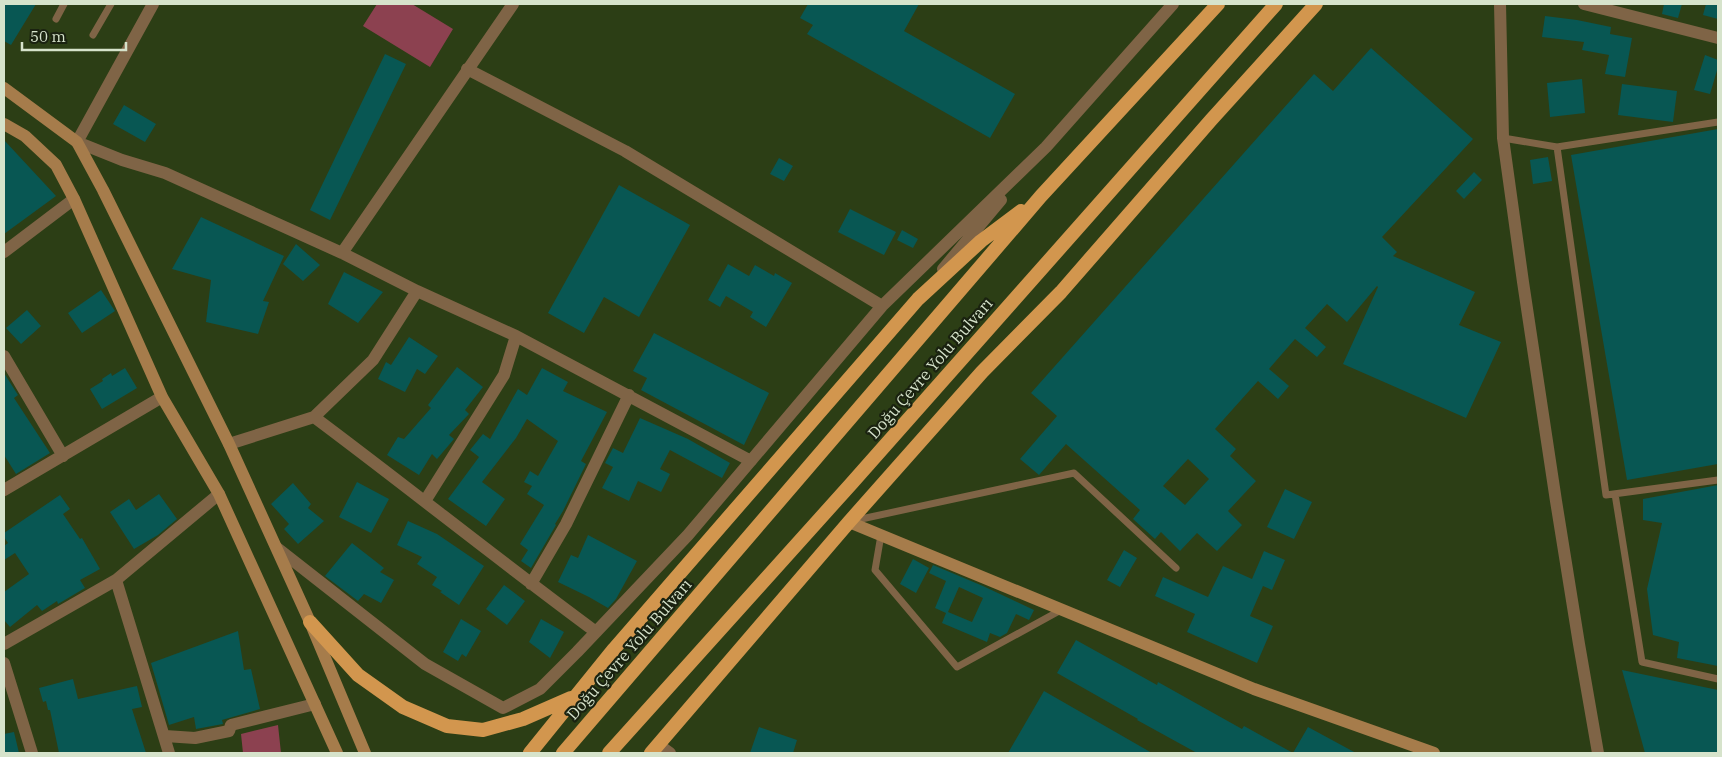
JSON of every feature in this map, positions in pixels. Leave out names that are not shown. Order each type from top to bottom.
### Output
[{"type":"highway","name":"Doğu Çevre Yolu Bulvarı","points":[[563,753],[1041,196],[1218,4]]},
{"type":"highway","name":"Doğu Çevre Yolu Bulvarı","points":[[609,753],[851,484],[1276,4]]},
{"type":"highway","points":[[660,750],[849,522],[982,372],[1060,292],[1316,4]]},
{"type":"highway","points":[[530,753],[574,696],[918,299],[981,241],[1041,196]]},
{"type":"highway","points":[[310,622],[358,675],[403,707],[447,726],[483,730],[523,719],[574,696]]},
{"type":"main road","points":[[4,88],[77,142],[103,190],[229,444],[310,622],[365,753]]},
{"type":"main road","points":[[4,124],[25,136],[56,165],[74,199],[162,397],[219,494],[337,753]]},
{"type":"main road","points":[[849,522],[1254,689],[1434,753]]},
{"type":"street","points":[[153,4],[77,142],[122,160],[165,173],[342,253],[416,291],[516,336],[751,460]]},
{"type":"street","points":[[342,253],[513,4]]},
{"type":"street","points":[[918,299],[1046,146],[1173,4]]},
{"type":"street","points":[[1500,4],[1503,138],[1556,501],[1598,753]]},
{"type":"street","points":[[1584,4],[1718,38]]},
{"type":"street","points":[[468,69],[625,151],[882,306]]},
{"type":"street","points":[[277,548],[425,664],[477,695],[503,708],[540,689],[688,535],[882,306],[1046,146]]},
{"type":"street","points":[[4,252],[74,199]]},
{"type":"street","points":[[229,444],[314,417],[373,360],[416,291]]},
{"type":"street","points":[[425,501],[504,375],[516,336]]},
{"type":"street","points":[[4,356],[63,456]]},
{"type":"street","points":[[531,584],[566,524],[628,395]]},
{"type":"street","points":[[4,490],[162,397]]},
{"type":"street","points":[[314,417],[596,632]]},
{"type":"street","points":[[4,644],[116,580],[219,494]]},
{"type":"street","points":[[116,580],[169,753]]},
{"type":"street","points":[[4,663],[32,753]]},
{"type":"street","points":[[165,736],[195,738],[229,731],[231,725],[315,704]]},
{"type":"lane","points":[[56,19],[64,4]]},
{"type":"lane","points":[[93,35],[111,4]]},
{"type":"lane","points":[[1503,138],[1557,148],[1718,122]]},
{"type":"lane","points":[[1557,148],[1606,495],[1718,480]]},
{"type":"lane","points":[[849,522],[1074,473],[1176,568]]},
{"type":"lane","points":[[1615,494],[1642,662],[1718,679]]},
{"type":"lane","points":[[881,535],[875,570],[957,667],[1062,610]]},
{"type":"shaded area","points":[[377,4],[412,4],[453,29],[430,67],[363,26]]},
{"type":"shaded area","points":[[278,725],[281,753],[243,753],[241,734]]},
{"type":"building","points":[[4,4],[36,4],[11,45],[4,41]]},
{"type":"building","points":[[808,4],[919,4],[904,31],[1015,94],[990,138],[807,34],[813,25],[800,18]]},
{"type":"building","points":[[1664,4],[1682,4],[1678,18],[1662,14]]},
{"type":"building","points":[[1706,4],[1718,4],[1718,19],[1703,15]]},
{"type":"building","points":[[1545,16],[1611,27],[1610,34],[1632,38],[1625,77],[1605,74],[1609,55],[1582,50],[1584,42],[1542,37]]},
{"type":"building","points":[[1371,48],[1473,139],[1382,237],[1397,252],[1393,256],[1475,292],[1459,325],[1501,342],[1466,418],[1343,364],[1377,286],[1347,322],[1327,304],[1305,328],[1326,347],[1317,357],[1295,339],[1269,369],[1289,386],[1278,399],[1258,381],[1215,429],[1236,449],[1230,456],[1256,481],[1228,511],[1242,525],[1217,551],[1197,533],[1180,551],[1161,532],[1155,539],[1133,519],[1140,510],[1066,444],[1039,475],[1020,459],[1057,416],[1031,393],[1314,74],[1333,91]],"holes":[[[1188,459],[1209,479],[1185,505],[1163,486]]]},
{"type":"building","points":[[385,54],[406,64],[330,220],[310,210]]},
{"type":"building","points":[[1705,55],[1718,60],[1718,67],[1710,94],[1694,90]]},
{"type":"building","points":[[1582,79],[1585,113],[1550,117],[1547,83]]},
{"type":"building","points":[[1622,84],[1677,91],[1673,122],[1618,115]]},
{"type":"building","points":[[124,105],[156,124],[145,142],[113,124]]},
{"type":"building","points":[[1718,129],[1718,464],[1627,480],[1571,155]]},
{"type":"building","points":[[4,140],[56,196],[4,234]]},
{"type":"building","points":[[1548,157],[1552,181],[1533,184],[1530,160]]},
{"type":"building","points":[[779,158],[793,166],[784,181],[770,174]]},
{"type":"building","points":[[1474,172],[1482,180],[1464,199],[1456,191]]},
{"type":"building","points":[[619,185],[690,225],[639,317],[604,297],[584,333],[548,313]]},
{"type":"building","points":[[850,209],[896,232],[884,255],[838,232]]},
{"type":"building","points":[[201,217],[284,256],[263,301],[269,302],[258,334],[206,322],[211,280],[172,269]]},
{"type":"building","points":[[902,230],[918,239],[913,248],[897,240]]},
{"type":"building","points":[[296,244],[320,265],[303,281],[283,264]]},
{"type":"building","points":[[728,264],[749,276],[755,265],[774,276],[775,273],[792,283],[766,327],[750,317],[753,312],[726,296],[720,307],[708,300]]},
{"type":"building","points":[[344,272],[383,292],[358,323],[328,304]]},
{"type":"building","points":[[101,290],[115,311],[82,333],[68,313]]},
{"type":"building","points":[[27,310],[41,326],[21,344],[6,328]]},
{"type":"building","points":[[654,333],[769,393],[744,445],[641,390],[647,378],[633,371]]},
{"type":"building","points":[[409,337],[438,356],[425,374],[417,369],[405,392],[378,379],[386,362],[391,365]]},
{"type":"building","points":[[457,367],[483,387],[465,410],[469,414],[449,435],[454,439],[437,459],[432,454],[419,475],[387,455],[398,437],[404,439],[431,408],[428,405]]},
{"type":"building","points":[[125,368],[137,388],[102,409],[90,389],[103,381],[102,379],[111,373],[112,376]]},
{"type":"building","points":[[542,368],[568,382],[563,391],[607,412],[581,461],[586,464],[556,525],[531,568],[521,561],[528,550],[520,544],[544,505],[527,494],[532,486],[524,482],[530,471],[538,476],[558,441],[527,419],[516,438],[482,482],[505,499],[486,526],[448,499],[479,457],[470,450],[483,434],[490,439],[518,389],[527,395]]},
{"type":"building","points":[[4,373],[18,395],[14,398],[50,453],[16,474],[4,455]]},
{"type":"building","points":[[640,418],[688,439],[730,463],[722,478],[670,450],[660,469],[670,474],[661,492],[638,481],[629,501],[602,488],[613,467],[605,463],[613,448],[623,453]]},
{"type":"building","points":[[357,482],[389,499],[371,533],[339,517]]},
{"type":"building","points":[[293,483],[311,504],[308,508],[324,521],[298,544],[284,529],[289,524],[271,504]]},
{"type":"building","points":[[1718,485],[1718,666],[1677,658],[1679,642],[1653,635],[1647,589],[1662,523],[1643,520],[1643,499]]},
{"type":"building","points":[[1285,489],[1312,502],[1294,539],[1267,527]]},
{"type":"building","points":[[159,494],[177,519],[158,535],[134,549],[110,512],[129,499],[136,510]]},
{"type":"building","points":[[60,495],[70,509],[63,514],[80,539],[82,538],[100,569],[80,580],[85,588],[58,604],[57,601],[42,611],[37,605],[10,627],[4,620],[4,592],[29,574],[15,553],[4,560],[4,546],[8,543],[4,533]]},
{"type":"building","points":[[408,521],[437,534],[484,566],[459,605],[432,585],[437,577],[417,564],[422,557],[397,545]]},
{"type":"building","points":[[588,535],[637,561],[616,599],[608,608],[558,582],[571,555],[578,558]]},
{"type":"building","points":[[352,543],[384,568],[380,572],[394,580],[381,603],[364,594],[358,601],[325,576]]},
{"type":"building","points":[[1124,550],[1137,558],[1120,587],[1107,580]]},
{"type":"building","points":[[1264,551],[1285,560],[1272,590],[1263,586],[1250,616],[1273,626],[1257,663],[1187,632],[1195,614],[1155,596],[1163,577],[1208,597],[1223,566],[1252,579]]},
{"type":"building","points":[[913,559],[929,568],[916,593],[900,584]]},
{"type":"building","points":[[933,565],[1034,610],[1029,620],[1016,614],[1007,633],[1000,637],[990,633],[987,642],[942,623],[946,613],[935,608],[946,581],[929,573]],"holes":[[[959,587],[983,598],[972,622],[948,612]]]},
{"type":"building","points":[[504,585],[525,601],[507,625],[486,609]]},
{"type":"building","points":[[461,619],[481,631],[466,657],[462,654],[458,661],[443,652]]},
{"type":"building","points":[[541,619],[564,632],[550,658],[529,642]]},
{"type":"building","points":[[238,631],[244,670],[251,669],[260,709],[222,720],[223,724],[196,729],[194,717],[169,725],[151,663]]},
{"type":"building","points":[[1076,640],[1157,685],[1158,682],[1242,729],[1244,726],[1293,753],[1197,753],[1057,673]]},
{"type":"building","points":[[1622,670],[1718,690],[1718,753],[1645,753]]},
{"type":"building","points":[[73,679],[78,699],[137,686],[142,707],[132,709],[146,753],[59,753],[50,710],[48,710],[46,701],[43,702],[39,688]]},
{"type":"building","points":[[1044,691],[1152,753],[1008,753]]},
{"type":"building","points":[[759,727],[797,740],[793,753],[750,753]]},
{"type":"building","points":[[1308,727],[1356,753],[1293,753]]},
{"type":"building","points":[[14,732],[19,753],[4,753],[4,734]]}]
